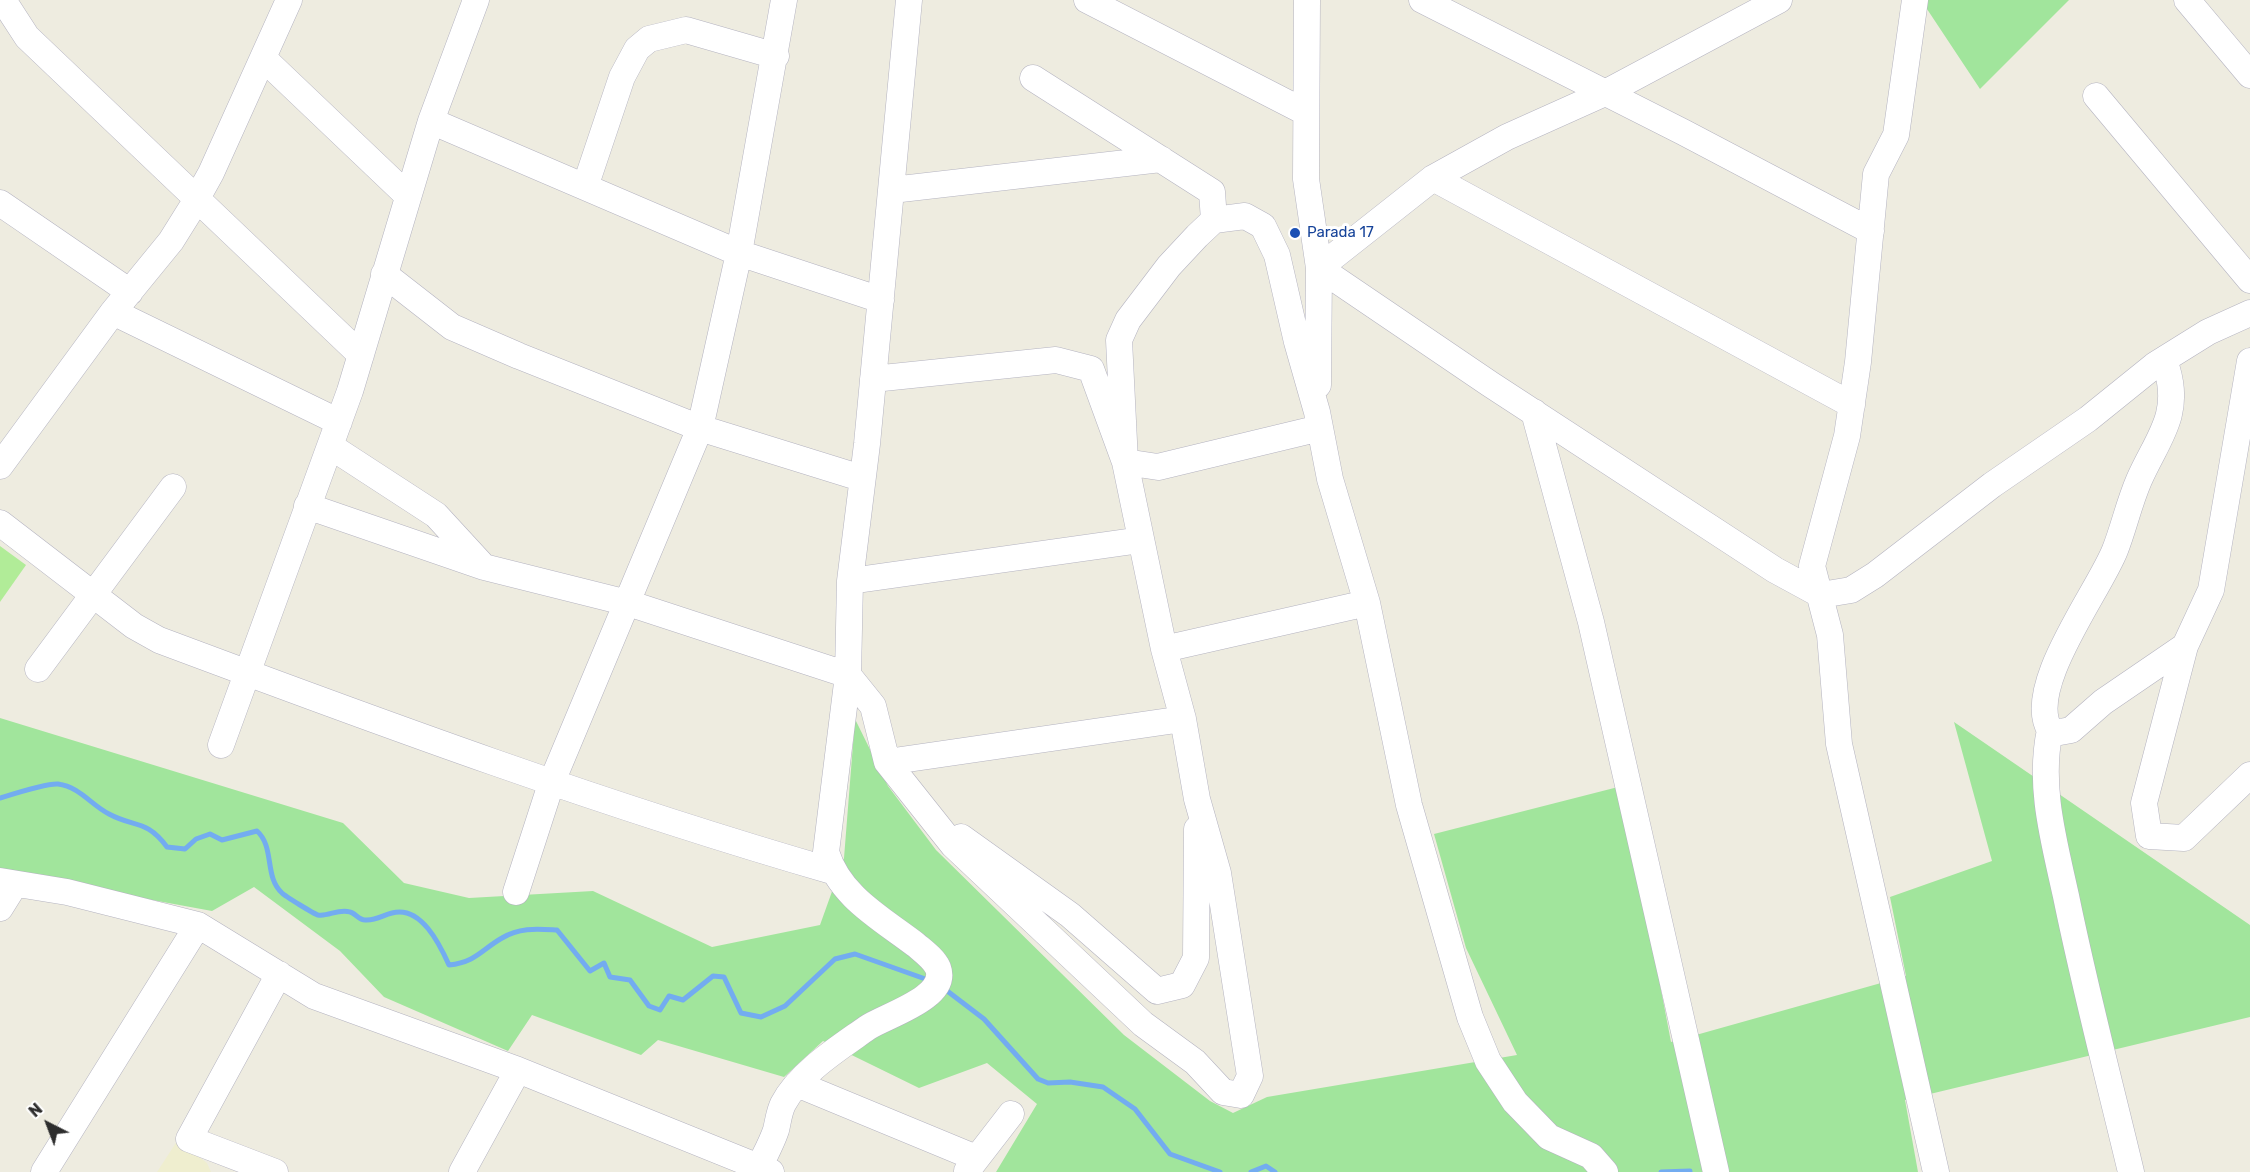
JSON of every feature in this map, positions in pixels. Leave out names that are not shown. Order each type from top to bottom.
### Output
[{"type":"street","points":[[3,0],[27,37],[361,356]]},
{"type":"street","points":[[0,466],[113,312],[171,241],[197,199],[290,0]]},
{"type":"street","points":[[221,745],[339,422],[431,121],[476,0]]},
{"type":"street","points":[[516,892],[551,784],[700,428],[739,253],[776,56],[784,0]]},
{"type":"street","points":[[0,908],[8,883],[125,905],[198,925],[314,996],[518,1071],[762,1170],[782,1105],[797,1084],[869,1026],[925,998],[938,982],[938,968],[928,955],[858,902],[843,887],[832,871],[826,852],[848,675],[850,581],[873,379],[909,0]]},
{"type":"street","points":[[1087,0],[1305,112]]},
{"type":"street","points":[[1307,0],[1306,179],[1319,268],[1319,420]]},
{"type":"street","points":[[1915,0],[1896,135],[1876,174],[1847,436],[1812,566],[1830,635],[1839,744],[1936,1172]]},
{"type":"street","points":[[2187,0],[2250,75]]},
{"type":"street","points":[[1319,268],[1433,178],[1507,137],[1605,93],[1774,1]]},
{"type":"street","points":[[1436,3],[1871,231]]},
{"type":"street","points":[[585,187],[622,77],[637,49],[649,39],[686,30],[776,56]]},
{"type":"street","points":[[263,58],[408,196]]},
{"type":"street","points":[[1033,78],[1212,192],[1214,220]]},
{"type":"street","points":[[2096,96],[2250,280]]},
{"type":"street","points":[[431,121],[739,253],[881,300]]},
{"type":"street","points":[[892,190],[1161,159]]},
{"type":"street","points":[[1433,178],[1852,405]]},
{"type":"street","points":[[0,203],[130,292]]},
{"type":"street","points":[[1125,462],[1119,340],[1128,320],[1169,266],[1214,220],[1245,216],[1263,226],[1277,255],[1297,342],[1319,420],[1330,478],[1367,603],[1409,805],[1470,1017],[1488,1061],[1515,1102],[1549,1137],[1591,1156],[1605,1172]]},
{"type":"street","points":[[1319,268],[1775,570],[1821,595],[1851,590],[1875,575],[1992,485],[2088,419],[2155,365],[2208,332],[2250,313]]},
{"type":"street","points":[[384,274],[452,327],[700,428],[861,478]]},
{"type":"street","points":[[113,312],[339,422]]},
{"type":"street","points":[[307,506],[484,567],[628,603],[848,675],[873,706],[887,762],[953,845],[1143,1024],[1195,1062],[1223,1092],[1241,1095],[1250,1076],[1218,873],[1197,799],[1183,719],[1164,649],[1125,462],[1091,369],[1056,360],[873,379]]},
{"type":"street","points":[[2250,362],[2211,590],[2185,646],[2144,802],[2149,836],[2184,838],[2250,774]]},
{"type":"street","points":[[2131,1172],[2077,953],[2048,806],[2045,767],[2050,730],[2045,721],[2045,706],[2054,666],[2066,639],[2115,550],[2138,482],[2173,405],[2167,369],[2155,365]]},
{"type":"street","points":[[1534,412],[1591,622],[1716,1172]]},
{"type":"street","points":[[1125,462],[1158,467],[1319,420]]},
{"type":"street","points":[[330,446],[436,515],[484,567]]},
{"type":"street","points":[[38,669],[173,487]]},
{"type":"street","points":[[0,523],[134,627],[159,640],[551,784],[697,832],[832,871]]},
{"type":"street","points":[[850,581],[1141,540]]},
{"type":"street","points":[[1164,649],[1367,603]]},
{"type":"street","points":[[2050,730],[2060,732],[2071,730],[2103,702],[2185,646]]},
{"type":"street","points":[[887,762],[1183,719]]},
{"type":"street","points":[[932,818],[994,858],[1070,915],[1157,991],[1182,985],[1196,958],[1197,799]]},
{"type":"street","points":[[44,1172],[198,925]]},
{"type":"street","points":[[275,1172],[239,1165],[189,1139],[279,974]]},
{"type":"street","points":[[462,1172],[518,1071]]},
{"type":"street","points":[[797,1084],[971,1165],[1011,1114]]},
{"type":"shaded area","points":[[181,1135],[185,1146],[207,1163],[211,1172],[157,1172]]},
{"type":"green space","points":[[1926,0],[2069,0],[1980,89],[1925,6]]},
{"type":"green space","points":[[0,546],[26,565],[0,602]]},
{"type":"green space","points":[[0,718],[343,823],[404,883],[469,898],[593,891],[712,947],[820,925],[844,858],[855,719],[888,786],[936,850],[1124,1035],[1210,1101],[1233,1113],[1267,1097],[1517,1055],[1466,948],[1434,834],[1622,786],[1671,1042],[1906,976],[1890,897],[1992,861],[1954,722],[2250,925],[2250,1017],[1905,1100],[1918,1172],[996,1172],[1037,1104],[987,1063],[919,1088],[823,1041],[784,1077],[658,1040],[641,1055],[532,1015],[508,1051],[384,997],[340,951],[254,887],[212,911],[0,872]]},
{"type":"waterway","points":[[0,798],[46,785],[66,786],[79,792],[109,814],[153,832],[167,847],[185,849],[196,839],[210,834],[222,840],[257,831],[266,845],[276,886],[284,895],[315,914],[346,911],[363,920],[376,919],[392,913],[402,912],[412,915],[428,928],[449,965],[472,958],[509,934],[529,930],[557,930],[590,971],[604,963],[610,977],[630,980],[649,1006],[660,1010],[669,996],[683,1000],[713,976],[724,977],[741,1013],[761,1017],[785,1006],[835,959],[855,954],[931,981]]},
{"type":"waterway","points":[[942,987],[984,1019],[1038,1079],[1048,1083],[1070,1082],[1103,1087],[1135,1109],[1170,1154],[1220,1172]]},
{"type":"waterway","points":[[1251,1172],[1266,1166],[1275,1172]]},
{"type":"waterway","points":[[1661,1172],[1690,1171]]},
{"type":"place","name":"Parada 17","points":[[1295,233]]}]
